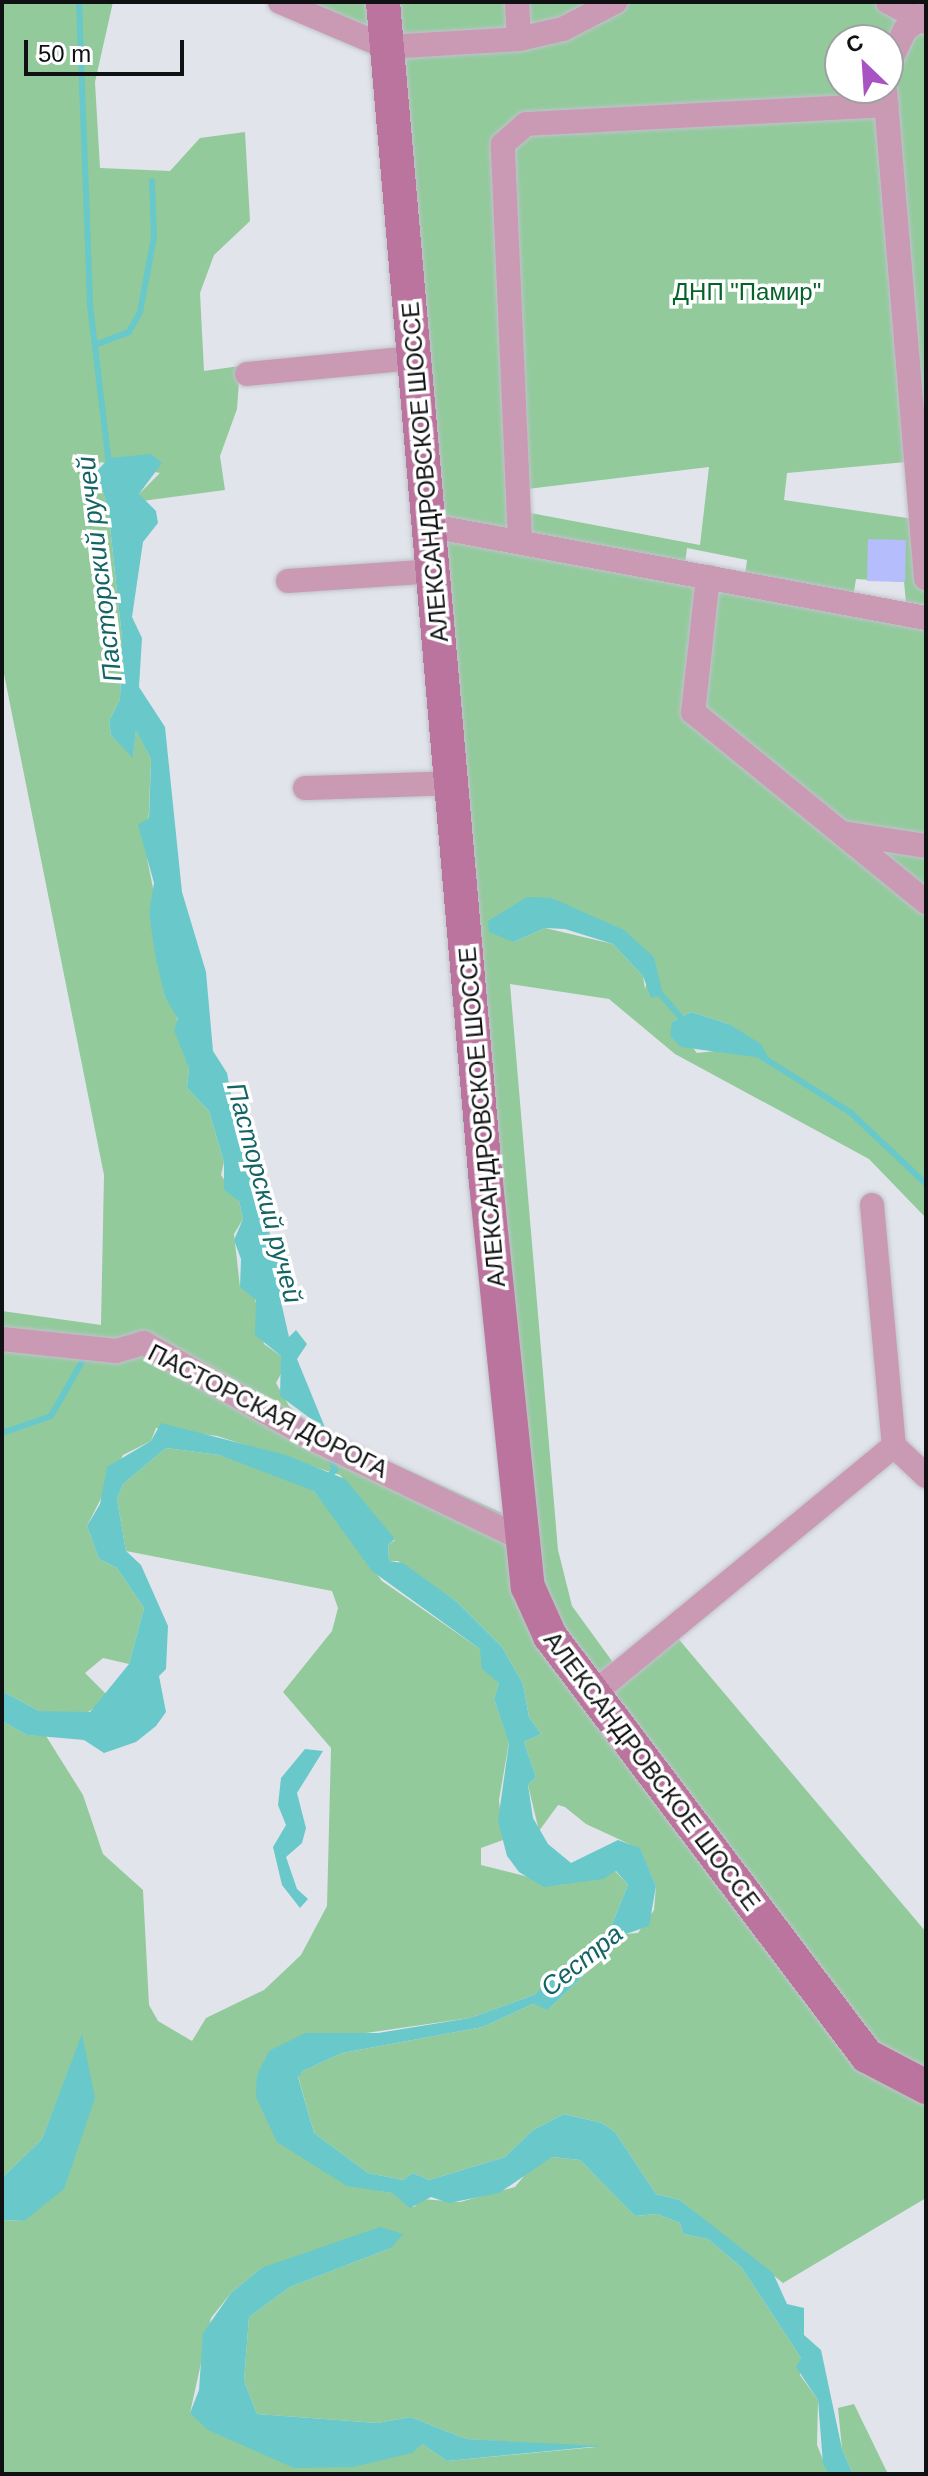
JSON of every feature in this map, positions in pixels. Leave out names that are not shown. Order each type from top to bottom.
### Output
[{"type":"street","points":[[280,2],[386,47],[519,39],[563,29],[615,2]]},
{"type":"street","name":"АЛЕКСАНДРОВСКОЕ ШОССЕ","points":[[383,2],[521,1538],[536,1612],[593,1694],[867,2056],[926,2087]]},
{"type":"street","points":[[517,2],[519,39]]},
{"type":"street","points":[[888,2],[924,18]]},
{"type":"street","points":[[904,32],[924,18]]},
{"type":"street","points":[[520,541],[503,144],[526,124],[824,101]]},
{"type":"street","points":[[887,104],[926,578]]},
{"type":"street","points":[[247,374],[414,358]]},
{"type":"street","points":[[431,526],[926,618]]},
{"type":"street","points":[[288,581],[435,571]]},
{"type":"street","points":[[708,577],[693,712],[926,902]]},
{"type":"street","points":[[305,788],[453,783]]},
{"type":"street","points":[[842,833],[926,846]]},
{"type":"street","points":[[872,1205],[894,1446],[926,1476]]},
{"type":"street","name":"ПАСТОРСКАЯ ДОРОГА","points":[[2,1339],[116,1351],[144,1343],[323,1443],[521,1538]]},
{"type":"street","points":[[593,1694],[894,1446]]},
{"type":"green space","name":"ДНП \"Памир\"","points":[[2,2],[113,2],[95,82],[100,168],[170,171],[200,138],[245,132],[250,221],[214,255],[200,293],[204,371],[240,366],[237,409],[220,456],[225,490],[142,501],[139,494],[160,473],[100,462],[97,471],[108,508],[122,638],[120,699],[109,721],[111,735],[133,756],[136,729],[151,759],[147,858],[155,898],[149,914],[165,997],[175,1009],[189,1068],[187,1088],[209,1111],[224,1162],[221,1175],[239,1201],[243,1219],[234,1234],[240,1287],[254,1293],[264,1344],[281,1356],[284,1368],[276,1383],[289,1406],[314,1427],[519,1521],[389,48],[278,2],[926,2],[926,605],[906,602],[904,582],[856,579],[852,604],[926,618],[926,1218],[869,1159],[675,1054],[609,999],[510,984],[558,1550],[572,1606],[620,1672],[676,1636],[926,1932],[926,2198],[783,2283],[680,2200],[656,2194],[615,2132],[602,2123],[564,2114],[533,2130],[505,2157],[429,2180],[413,2173],[403,2180],[368,2173],[314,2133],[298,2076],[303,2071],[342,2053],[483,2027],[533,2004],[549,2009],[626,1934],[638,1933],[654,1910],[656,1886],[640,1849],[586,1824],[565,1807],[558,1805],[539,1831],[528,1785],[536,1777],[524,1742],[541,1734],[529,1717],[523,1684],[502,1647],[457,1602],[398,1561],[389,1561],[388,1545],[395,1540],[340,1475],[217,1436],[156,1428],[151,1441],[123,1455],[87,1526],[99,1559],[117,1568],[144,1608],[129,1664],[103,1658],[85,1673],[109,1697],[84,1715],[39,1711],[2,1691],[2,1311],[101,1325],[104,1175],[2,664]],"holes":[[[917,461],[921,520],[784,500],[787,473]],[[709,467],[700,545],[520,511],[519,490]],[[687,548],[747,560],[744,583],[684,571]],[[552,898],[654,957],[645,989],[643,976],[613,944],[545,928],[514,942]],[[691,1012],[729,1024],[769,1059],[724,1050],[697,1053],[672,1022]]]},
{"type":"green space","points":[[166,1448],[219,1455],[299,1481],[314,1491],[382,1581],[480,1649],[499,1683],[494,1699],[509,1742],[499,1800],[503,1840],[481,1848],[481,1865],[560,1885],[615,1871],[628,1885],[608,1934],[536,1994],[470,2018],[352,2035],[257,2075],[347,2185],[392,2193],[414,2207],[422,2199],[460,2202],[515,2187],[533,2165],[552,2157],[580,2160],[635,2216],[657,2214],[680,2223],[683,2234],[708,2239],[742,2268],[801,2358],[800,2375],[818,2400],[817,2445],[829,2474],[2,2474],[2,2220],[24,2221],[82,2036],[42,2139],[2,2178],[2,1721],[27,1735],[46,1736],[83,1795],[103,1854],[143,1890],[149,2005],[158,2021],[192,2041],[206,2018],[264,1990],[301,1955],[327,1906],[331,1748],[283,1692],[332,1631],[338,1608],[332,1591],[126,1551],[117,1499],[123,1484]],"holes":[[[391,2248],[290,2287],[249,2317],[244,2381],[257,2414],[377,2423],[411,2417],[466,2439],[596,2447],[447,2461],[422,2444],[190,2413],[211,2318],[231,2293],[261,2268]]]},
{"type":"green space","points":[[854,2404],[888,2474],[853,2474],[842,2449],[838,2408]]},
{"type":"water","points":[[151,454],[162,463],[139,494],[156,511],[158,523],[143,542],[132,617],[142,638],[139,687],[165,727],[182,892],[206,972],[213,1051],[227,1073],[242,1152],[254,1156],[259,1173],[254,1187],[279,1260],[276,1281],[284,1290],[281,1302],[289,1337],[296,1330],[307,1344],[297,1359],[326,1430],[280,1396],[281,1356],[255,1335],[256,1300],[240,1287],[241,1259],[234,1240],[243,1219],[239,1201],[224,1190],[224,1162],[209,1111],[187,1088],[189,1068],[174,1030],[178,1019],[165,997],[156,959],[149,914],[154,883],[138,825],[149,818],[151,759],[136,730],[133,758],[111,735],[109,721],[120,699],[122,638],[108,508],[97,471],[109,458]]},
{"type":"water","points":[[527,897],[552,898],[624,930],[654,957],[663,995],[651,998],[643,976],[613,944],[565,929],[545,928],[514,942],[489,932],[488,921]]},
{"type":"water","points":[[691,1012],[729,1024],[761,1044],[769,1059],[681,1047],[670,1036],[672,1022]]},
{"type":"water","name":"Сестра","points":[[161,1423],[286,1455],[345,1479],[395,1539],[388,1545],[389,1561],[403,1563],[457,1602],[502,1647],[523,1684],[529,1717],[541,1734],[524,1742],[536,1777],[528,1785],[533,1818],[548,1844],[571,1863],[618,1840],[640,1848],[656,1886],[649,1926],[626,1934],[548,2010],[533,2004],[483,2027],[342,2053],[303,2071],[298,2077],[314,2133],[368,2173],[403,2180],[413,2173],[429,2180],[505,2157],[533,2130],[564,2114],[602,2123],[615,2132],[656,2194],[680,2200],[773,2273],[787,2304],[804,2308],[804,2335],[821,2350],[842,2449],[853,2474],[829,2474],[823,2464],[818,2400],[796,2367],[801,2358],[742,2268],[708,2239],[683,2234],[680,2223],[657,2214],[635,2216],[580,2160],[552,2157],[499,2193],[449,2203],[431,2197],[410,2208],[392,2193],[347,2186],[277,2142],[256,2097],[257,2075],[269,2051],[305,2033],[378,2033],[470,2018],[536,1994],[555,1970],[573,1965],[608,1934],[628,1885],[616,1871],[603,1879],[544,1887],[519,1872],[507,1856],[498,1821],[509,1743],[494,1699],[499,1683],[482,1669],[480,1649],[372,1571],[314,1491],[219,1455],[166,1448],[123,1484],[117,1499],[126,1551],[141,1565],[168,1626],[166,1669],[159,1676],[166,1712],[156,1726],[136,1742],[104,1753],[84,1740],[27,1735],[2,1721],[2,1691],[39,1711],[90,1712],[129,1664],[144,1608],[117,1568],[99,1559],[87,1526],[100,1504],[107,1467],[151,1441]]},
{"type":"water","points":[[305,1749],[323,1751],[297,1793],[306,1828],[302,1843],[286,1857],[297,1889],[308,1899],[300,1908],[282,1885],[273,1847],[286,1825],[278,1805],[281,1778]]},
{"type":"water","points":[[82,2034],[95,2098],[64,2189],[24,2221],[2,2220],[2,2178],[42,2139]]},
{"type":"water","points":[[380,2227],[403,2234],[391,2248],[290,2287],[249,2317],[244,2381],[257,2414],[377,2423],[411,2417],[466,2439],[601,2446],[447,2461],[422,2444],[412,2453],[353,2467],[294,2468],[208,2430],[190,2413],[199,2390],[203,2333],[231,2293],[261,2268]]},
{"type":"building","points":[[868,539],[906,540],[905,582],[867,581]]},
{"type":"waterway","name":"Пасторский ручей","points":[[79,2],[90,305],[109,464]]},
{"type":"waterway","points":[[95,345],[129,332],[140,312],[154,237],[152,181]]},
{"type":"waterway","points":[[656,989],[684,1021]]},
{"type":"waterway","points":[[759,1055],[851,1113],[926,1184]]},
{"type":"waterway","points":[[2,1433],[51,1416],[83,1360]]},
{"type":"waterway","name":"Пасторский ручей","points":[[326,1479],[335,1470],[329,1455]]}]
